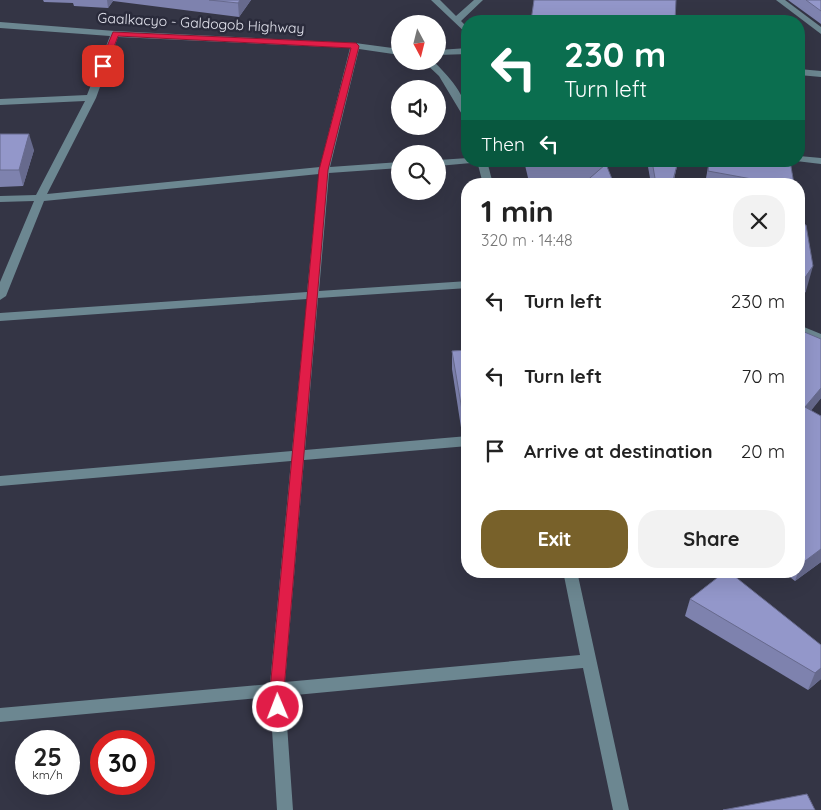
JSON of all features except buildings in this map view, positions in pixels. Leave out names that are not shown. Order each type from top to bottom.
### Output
[{"type":"street","points":[[436,0],[461,26]]},
{"type":"street","points":[[463,15],[479,0]]},
{"type":"street","points":[[780,0],[800,15]]},
{"type":"street","points":[[456,21],[461,16]]},
{"type":"street","points":[[805,19],[821,31]]},
{"type":"street","name":"Gaalkacyo - Galdogob Highway","points":[[0,25],[115,34],[356,46],[391,51]]},
{"type":"street","points":[[0,296],[40,198],[92,98],[115,34]]},
{"type":"street","points":[[285,810],[277,690],[312,294],[324,170],[356,46]]},
{"type":"street","points":[[446,52],[461,51]]},
{"type":"street","points":[[437,70],[442,74],[461,105]]},
{"type":"street","points":[[805,73],[821,74]]},
{"type":"street","points":[[0,102],[92,98]]},
{"type":"street","points":[[805,159],[821,161]]},
{"type":"street","points":[[446,162],[461,161]]},
{"type":"street","points":[[0,199],[40,198],[324,170],[391,166]]},
{"type":"street","points":[[0,317],[461,284]]},
{"type":"street","points":[[805,331],[821,338]]},
{"type":"street","points":[[0,481],[461,442]]},
{"type":"street","points":[[571,578],[621,810]]},
{"type":"street","points":[[0,715],[589,661]]},
{"type":"route","points":[[103,66],[115,34],[356,46],[324,170],[277,690],[278,707]]}]
